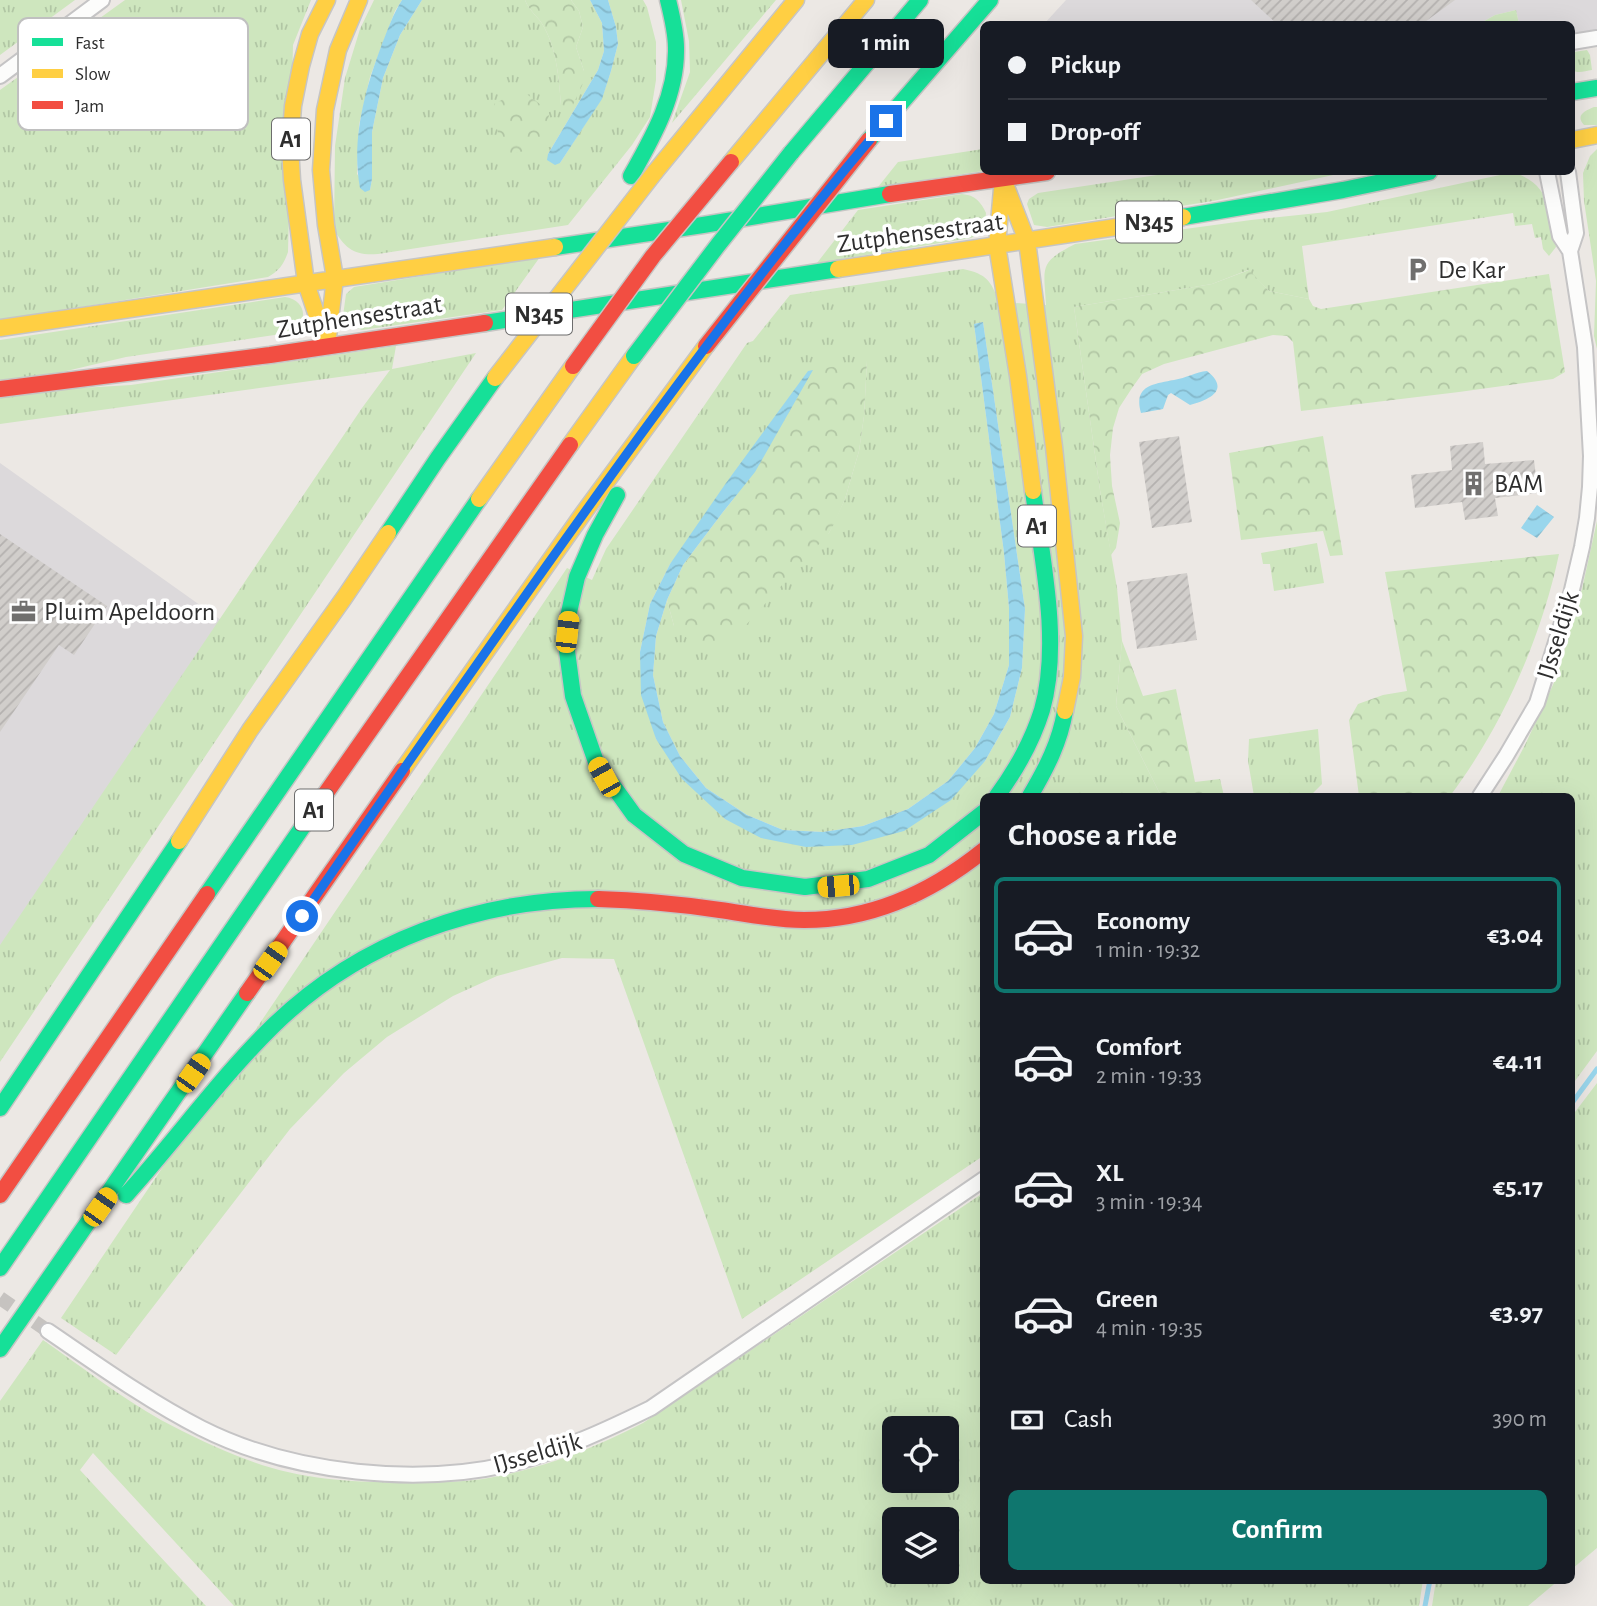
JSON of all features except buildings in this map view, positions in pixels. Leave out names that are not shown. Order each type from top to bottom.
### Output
[{"type":"main road","name":"A1","points":[[306,283],[292,180],[292,115],[305,48],[327,0]]},
{"type":"main road","name":"A1","points":[[335,278],[326,225],[321,170],[325,110],[338,50],[359,0]]},
{"type":"main road","points":[[582,266],[653,137],[673,86],[677,49],[668,0]]},
{"type":"main road","points":[[0,1108],[157,875],[250,730],[495,378],[655,172],[796,0]]},
{"type":"main road","name":"A1","points":[[0,1195],[428,572],[573,366],[653,256],[866,0]]},
{"type":"main road","name":"A1","points":[[0,1268],[385,707],[634,356],[791,153],[920,0]]},
{"type":"main road","name":"A1","points":[[0,1349],[490,644],[671,393],[802,223],[990,0]]},
{"type":"main road","points":[[1575,92],[1597,88]]},
{"type":"main road","points":[[1575,139],[1597,135]]},
{"type":"main road","name":"Zutphensestraat","points":[[0,328],[1025,175]]},
{"type":"main road","name":"Zutphensestraat","points":[[0,389],[327,346],[1027,241],[1271,203],[1414,175]]},
{"type":"main road","points":[[1003,178],[1027,241]]},
{"type":"main road","points":[[998,245],[1003,178]]},
{"type":"main road","name":"A1","points":[[1027,241],[1054,447],[1074,636],[1069,699],[1062,729],[1044,772],[1032,793]]},
{"type":"main road","name":"A1","points":[[998,245],[1018,376],[1049,617],[1050,649],[1046,688],[1035,729],[1017,768],[999,793]]},
{"type":"main road","points":[[327,346],[335,278]]},
{"type":"main road","points":[[306,283],[327,346]]},
{"type":"main road","name":"A1","points":[[671,393],[596,529],[581,565],[570,606],[567,660],[576,713],[604,777],[629,808],[658,837],[698,862],[744,879],[783,886],[838,886],[890,874],[934,853],[980,817]]},
{"type":"main road","name":"A1","points":[[53,1274],[158,1161],[272,1026],[310,993],[343,970],[411,935],[468,915],[498,908],[576,898],[638,901],[783,919],[855,915],[891,904],[933,886],[980,853]]},
{"type":"street","points":[[79,18],[103,0]]},
{"type":"street","points":[[1575,42],[1597,38]]},
{"type":"street","points":[[0,76],[18,63]]},
{"type":"street","name":"IJsseldijk","points":[[1482,793],[1537,703],[1571,594],[1582,547],[1590,487],[1592,382],[1570,251],[1560,236],[1547,175]]},
{"type":"street","name":"IJsseldijk","points":[[1568,175],[1576,233],[1570,251]]},
{"type":"street","name":"IJsseldijk","points":[[48,1332],[168,1410],[203,1429],[271,1456],[345,1470],[406,1475],[466,1471],[518,1462],[595,1436],[651,1408],[980,1182]]},
{"type":"shaded area","points":[[1066,0],[1597,0],[1597,30],[1575,34],[1575,21],[1518,21],[1516,10],[1495,15],[1484,21],[1047,21]]},
{"type":"shaded area","points":[[0,463],[235,630],[0,981]]},
{"type":"green space","points":[[0,0],[75,0],[50,18],[18,18],[18,42],[0,55]]},
{"type":"green space","points":[[125,0],[311,0],[293,45],[288,252],[283,264],[268,277],[0,320],[0,90],[18,77],[18,130],[248,130],[248,18],[100,18]]},
{"type":"green space","points":[[374,0],[402,0],[395,11],[370,77],[359,125],[357,174],[370,190],[372,132],[383,78],[400,35],[422,0],[525,0],[542,23],[552,45],[561,105],[584,71],[576,47],[583,27],[579,11],[571,0],[590,0],[602,23],[604,51],[598,70],[548,154],[560,163],[602,98],[611,71],[618,44],[608,0],[643,0],[656,42],[656,80],[650,117],[632,145],[568,225],[378,254],[363,254],[352,250],[342,242],[334,229],[335,146],[345,78],[360,29]]},
{"type":"green space","points":[[525,0],[571,0],[579,11],[583,27],[576,47],[586,77],[571,109],[561,105],[552,45],[542,23]]},
{"type":"green space","points":[[681,0],[776,0],[672,123],[690,72],[689,41]]},
{"type":"green space","points":[[1516,10],[1518,21],[1484,21],[1495,15]]},
{"type":"green space","points":[[1587,50],[1592,70],[1575,71],[1575,52]]},
{"type":"green space","points":[[515,93],[528,95],[549,111],[546,131],[529,149],[501,155],[494,104]]},
{"type":"green space","points":[[1597,107],[1597,125],[1584,125],[1581,116]]},
{"type":"green space","points":[[980,149],[980,171],[878,187],[898,162]]},
{"type":"green space","points":[[1597,149],[1597,349],[1594,336],[1596,281],[1584,201],[1583,173],[1590,156]]},
{"type":"green space","points":[[1157,175],[1333,175],[1213,201],[1047,227],[1034,225],[1027,204],[1029,199],[1038,193]]},
{"type":"green space","points":[[1500,175],[1520,175],[1537,186],[1548,203],[1556,247],[1549,256],[1543,249],[1541,237],[1535,238],[1532,224],[1515,226],[1513,213],[1302,246],[1309,299],[1269,291],[1248,270],[1212,284],[1074,307],[1117,588],[1122,641],[1116,706],[1160,793],[980,793],[980,1158],[742,1319],[614,959],[562,958],[497,976],[453,996],[387,1037],[344,1073],[290,1129],[116,1355],[61,1318],[567,568],[592,580],[606,549],[747,343],[753,341],[790,295],[963,269],[983,276],[999,302],[1046,305],[1046,267],[1055,256],[1075,244],[1327,212]],"holes":[[[983,322],[1025,609],[1022,668],[1010,717],[985,761],[852,845],[725,819],[656,739],[640,652],[650,604],[670,564],[867,361],[859,451],[845,499],[829,533],[674,626],[667,600],[656,636],[653,675],[663,722],[680,756],[706,788],[747,815],[783,830],[823,832],[863,826],[908,809],[948,781],[975,748],[994,714],[1009,665],[1009,608],[1004,553],[974,324]]]},
{"type":"green space","points":[[962,194],[977,200],[986,213],[982,228],[971,238],[817,263],[858,210]]},
{"type":"green space","points":[[540,257],[502,310],[362,330],[352,326],[343,316],[346,294],[354,287]]},
{"type":"green space","points":[[1249,270],[1269,291],[1309,299],[1313,306],[1321,309],[1549,274],[1565,372],[1553,379],[1301,411],[1293,342],[1287,336],[1273,335],[1164,364],[1142,374],[1119,408],[1113,428],[1110,455],[1112,486],[1120,523],[1116,548],[1111,555],[1074,307],[1212,284]]},
{"type":"green space","points":[[285,297],[298,303],[303,313],[300,324],[288,333],[126,357],[28,380],[0,383],[0,340]]},
{"type":"green space","points":[[396,346],[392,369],[476,353],[0,1062],[0,945],[390,370],[0,424],[0,394],[131,385]]},
{"type":"green space","points":[[867,361],[859,451],[845,499],[829,533],[728,645],[706,646],[688,639],[674,626],[667,600],[683,565],[755,472],[813,370]]},
{"type":"green space","points":[[1323,436],[1343,555],[1330,556],[1323,531],[1241,540],[1229,453]]},
{"type":"green space","points":[[1597,521],[1597,1051],[1575,1081],[1575,793],[1500,793],[1557,676],[1582,589]]},
{"type":"green space","points":[[1317,543],[1324,583],[1274,591],[1270,564],[1263,564],[1261,553]]},
{"type":"green space","points":[[1559,554],[1542,618],[1517,681],[1503,712],[1452,793],[1359,793],[1349,720],[1358,704],[1383,695],[1407,691],[1385,572]]},
{"type":"green space","points":[[1122,641],[1143,696],[1176,689],[1195,782],[1220,779],[1223,793],[1160,793],[1116,706]]},
{"type":"green space","points":[[1318,729],[1322,784],[1313,793],[1253,793],[1248,761],[1249,739]]},
{"type":"green space","points":[[1597,1083],[1597,1548],[1575,1566],[1575,1112]]},
{"type":"green space","points":[[980,1195],[980,1584],[1422,1584],[1419,1606],[234,1606],[93,1453],[80,1470],[206,1606],[0,1606],[0,1401],[43,1340],[161,1420],[248,1460],[290,1472],[332,1479],[376,1482],[467,1481],[525,1470],[565,1457],[643,1423]]},
{"type":"green space","points":[[1435,1584],[1554,1584],[1528,1606],[1432,1606]]},
{"type":"water","points":[[402,0],[422,0],[400,35],[383,78],[372,132],[372,179],[370,190],[365,192],[360,188],[357,152],[361,115],[376,61]]},
{"type":"water","points":[[590,0],[608,0],[618,44],[602,99],[560,163],[555,165],[547,160],[548,154],[598,70],[604,51],[602,23]]},
{"type":"water","points":[[983,322],[1025,609],[1022,668],[1010,717],[985,761],[951,800],[904,831],[852,845],[806,847],[761,838],[725,819],[682,779],[656,739],[641,695],[640,652],[650,604],[670,564],[726,483],[808,371],[813,370],[755,472],[683,565],[667,600],[656,636],[653,675],[663,722],[680,756],[706,788],[747,815],[783,830],[823,832],[863,826],[908,809],[948,781],[975,748],[994,714],[1009,665],[1009,608],[1004,553],[974,324]]},
{"type":"water","points":[[1207,371],[1217,384],[1215,393],[1210,397],[1190,405],[1171,393],[1163,409],[1141,413],[1140,397],[1147,388]]},
{"type":"water","points":[[1537,505],[1554,517],[1537,538],[1521,528]]},
{"type":"waterway","points":[[1575,1099],[1597,1069]]},
{"type":"waterway","points":[[1425,1606],[1429,1584]]},
{"type":"tunnel","points":[[0,1298],[48,1331]]},
{"type":"traffic: fast","points":[[631,176],[662,115],[672,82],[676,42],[668,0]]},
{"type":"traffic: fast","points":[[791,153],[920,0]]},
{"type":"traffic: fast","points":[[869,140],[990,0]]},
{"type":"traffic: fast","points":[[1575,92],[1597,88]]},
{"type":"traffic: fast","points":[[634,356],[791,153]]},
{"type":"traffic: fast","points":[[1183,217],[1415,175]]},
{"type":"traffic: fast","points":[[555,247],[890,194]]},
{"type":"traffic: fast","points":[[485,323],[838,269]]},
{"type":"traffic: fast","points":[[388,533],[495,378]]},
{"type":"traffic: fast","points":[[999,793],[1017,766],[1033,733],[1042,710],[1047,684],[1050,657],[1048,601],[1033,491]]},
{"type":"traffic: fast","points":[[617,495],[595,535],[577,577],[568,617],[567,651],[573,696],[596,762],[634,815],[684,854],[742,878],[805,887],[868,879],[929,855],[980,815]]},
{"type":"traffic: fast","points":[[207,894],[479,499]]},
{"type":"traffic: fast","points":[[1032,793],[1052,755],[1065,711]]},
{"type":"traffic: fast","points":[[0,1268],[319,803]]},
{"type":"traffic: fast","points":[[0,1108],[179,841]]},
{"type":"traffic: fast","points":[[126,1195],[216,1088],[273,1026],[307,996],[344,970],[382,948],[465,917],[553,901],[598,899]]},
{"type":"traffic: fast","points":[[0,1349],[247,993]]},
{"type":"traffic: slow","points":[[327,0],[310,34],[301,66],[293,106],[290,147],[306,283],[327,346]]},
{"type":"traffic: slow","points":[[328,337],[335,278],[326,225],[321,170],[325,110],[338,50],[359,0]]},
{"type":"traffic: slow","points":[[655,172],[796,0]]},
{"type":"traffic: slow","points":[[731,162],[866,0]]},
{"type":"traffic: slow","points":[[1575,139],[1597,135]]},
{"type":"traffic: slow","points":[[495,378],[655,172]]},
{"type":"traffic: slow","points":[[1003,178],[997,245],[1033,491]]},
{"type":"traffic: slow","points":[[1005,184],[1027,241],[1054,447],[1074,636],[1072,677],[1065,711]]},
{"type":"traffic: slow","points":[[838,269],[1183,217]]},
{"type":"traffic: slow","points":[[0,328],[555,247]]},
{"type":"traffic: slow","points":[[402,771],[582,515],[706,346]]},
{"type":"traffic: slow","points":[[570,445],[634,356]]},
{"type":"traffic: slow","points":[[479,499],[573,366]]},
{"type":"traffic: slow","points":[[179,841],[250,730],[388,533]]},
{"type":"traffic: jam","points":[[706,346],[869,140]]},
{"type":"traffic: jam","points":[[573,366],[653,256],[731,162]]},
{"type":"traffic: jam","points":[[890,194],[1026,175]]},
{"type":"traffic: jam","points":[[0,389],[270,355],[485,323]]},
{"type":"traffic: jam","points":[[319,803],[570,445]]},
{"type":"traffic: jam","points":[[247,993],[402,771]]},
{"type":"traffic: jam","points":[[598,899],[674,904],[783,919],[829,919],[854,915],[900,901],[944,879],[980,853]]},
{"type":"traffic: jam","points":[[0,1195],[207,894]]},
{"type":"place","name":"De Kar","points":[[1418,269]]},
{"type":"place","name":"BAM","points":[[1474,483]]},
{"type":"place","name":"Pluim Apeldoorn","points":[[24,611]]},
{"type":"route","points":[[302,916],[490,644],[671,393],[802,223],[886,121]]}]
